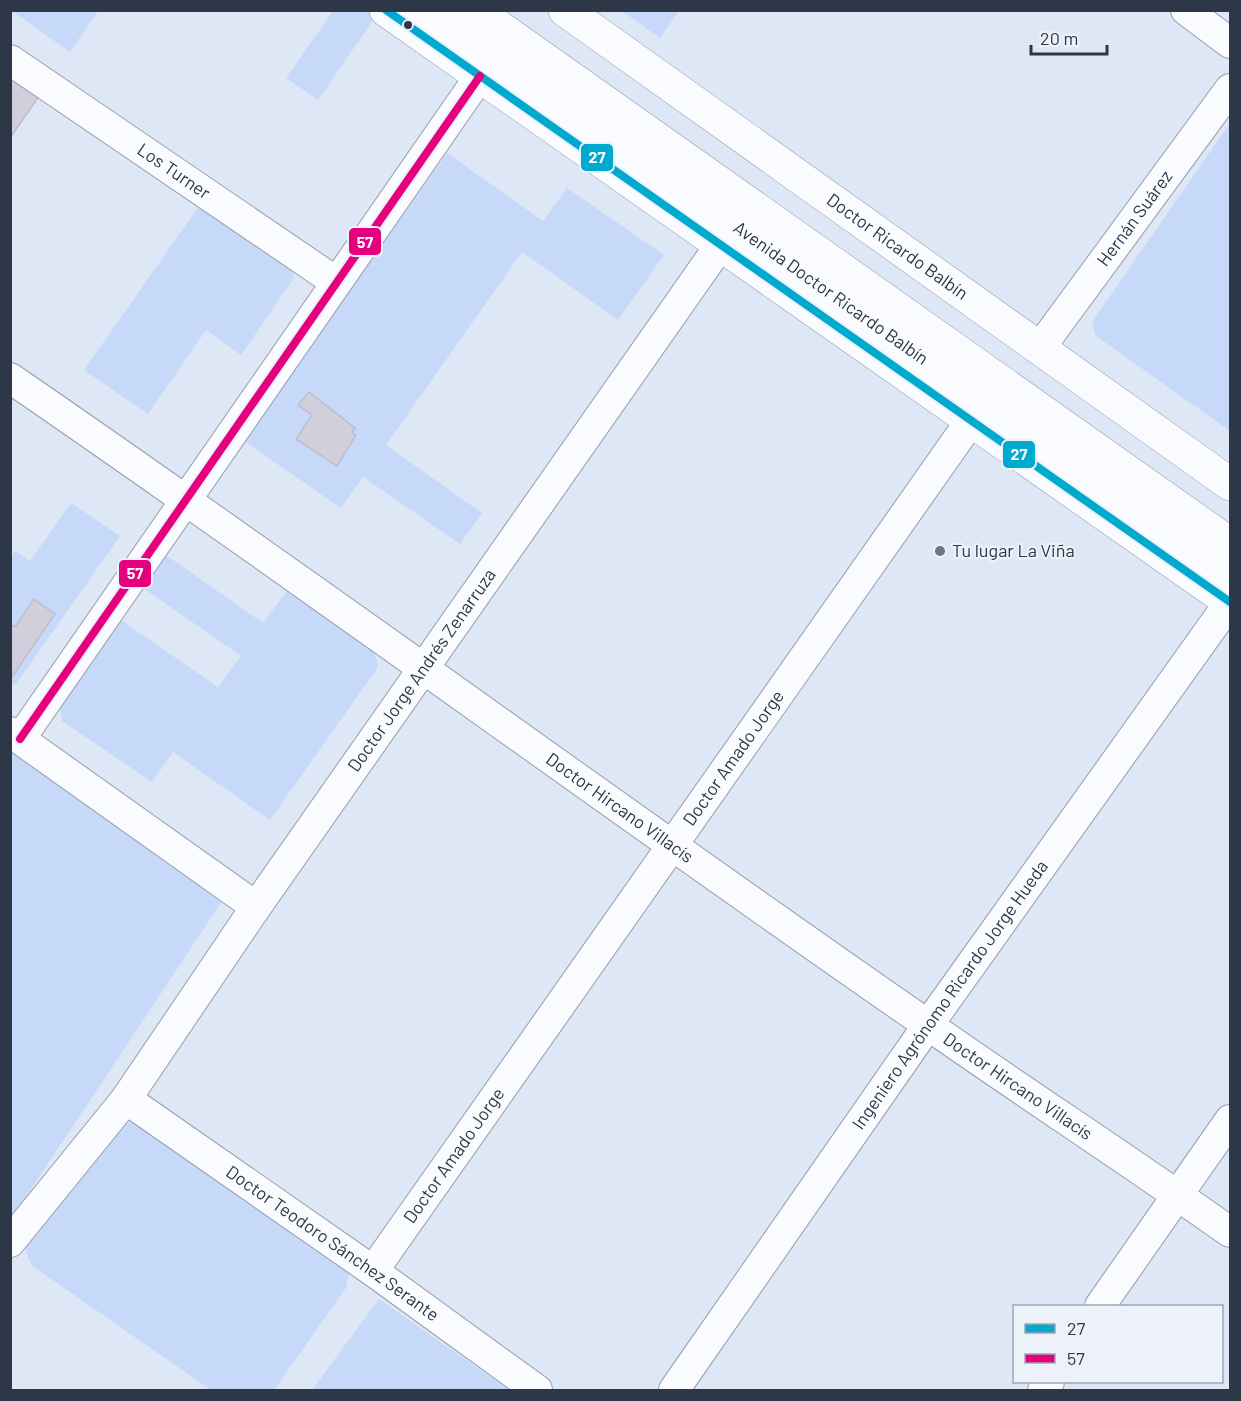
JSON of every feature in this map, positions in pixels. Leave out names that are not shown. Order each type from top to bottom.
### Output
[{"type":"main road","points":[[386,10],[721,244],[970,422],[1230,602]]},
{"type":"main road","name":"Avenida Doctor Ricardo Balbín","points":[[431,10],[1230,576]]},
{"type":"main road","name":"Avenida Doctor Ricardo Balbín","points":[[475,10],[1230,544]]},
{"type":"main road","name":"Doctor Ricardo Balbín","points":[[565,10],[1230,484]]},
{"type":"street","points":[[1185,10],[1230,43]]},
{"type":"street","name":"Los Turner","points":[[10,60],[336,282]]},
{"type":"street","points":[[256,907],[15,736],[187,499],[480,76]]},
{"type":"street","name":"Hernán Suárez","points":[[1039,349],[1230,88]]},
{"type":"street","name":"Doctor Jorge Andrés Zenarruza","points":[[10,1242],[126,1099],[422,668],[721,244]]},
{"type":"street","name":"Doctor Hircano Villacís","points":[[10,378],[187,499],[927,1025],[1230,1232]]},
{"type":"street","name":"Doctor Amado Jorge","points":[[373,1271],[970,422]]},
{"type":"street","name":"Ingeniero Agrónomo Ricardo Jorge Hueda","points":[[674,1390],[927,1025],[1230,602]]},
{"type":"street","name":"Doctor Teodoro Sánchez Serante","points":[[126,1099],[373,1271],[537,1390]]},
{"type":"street","points":[[1101,1305],[1230,1120]]},
{"type":"shaded area","points":[[12,10],[98,11],[70,52]]},
{"type":"shaded area","points":[[333,11],[368,11],[376,16],[318,100],[286,78]]},
{"type":"shaded area","points":[[622,11],[679,11],[660,38]]},
{"type":"shaded area","points":[[1230,123],[1230,431],[1096,336],[1092,322]]},
{"type":"shaded area","points":[[447,153],[543,221],[567,188],[664,255],[618,320],[522,252],[386,445],[482,513],[460,544],[363,477],[341,508],[244,441]]},
{"type":"shaded area","points":[[201,203],[291,266],[294,278],[241,355],[206,330],[148,414],[84,370]]},
{"type":"shaded area","points":[[71,503],[120,536],[16,684],[11,685],[11,557],[15,551],[30,561]]},
{"type":"shaded area","points":[[166,555],[263,623],[287,591],[374,650],[378,667],[270,820],[173,752],[152,782],[62,721],[60,708],[121,620],[218,687],[241,656],[143,588]]},
{"type":"shaded area","points":[[11,742],[227,894],[11,1219]]},
{"type":"shaded area","points":[[132,1122],[349,1273],[346,1288],[274,1390],[211,1390],[31,1265],[25,1248],[113,1124]]},
{"type":"shaded area","points":[[379,1299],[509,1390],[312,1390]]},
{"type":"building","points":[[10,70],[42,92],[10,138]]},
{"type":"building","points":[[309,392],[355,428],[352,433],[356,435],[337,466],[296,439],[312,415],[298,405]]},
{"type":"building","points":[[34,599],[55,614],[12,677],[10,624],[15,627]]},
{"type":"transit line","name":"27","points":[[386,10],[1230,602]]},
{"type":"transit line","name":"57","points":[[20,739],[480,76]]},
{"type":"place","name":"Tu lugar La Viña","points":[[940,551]]}]
